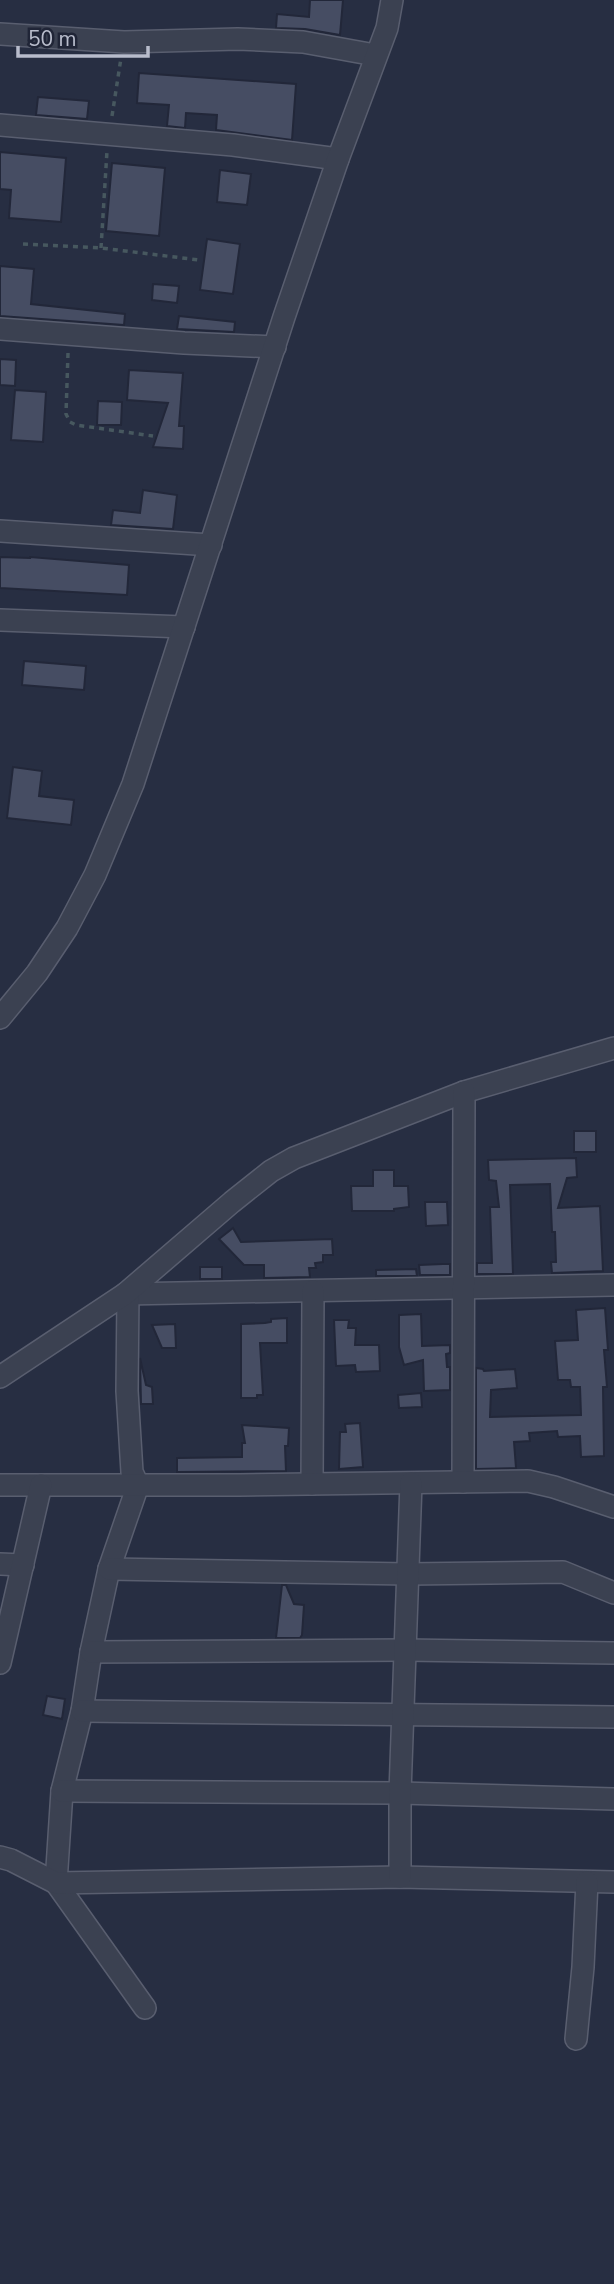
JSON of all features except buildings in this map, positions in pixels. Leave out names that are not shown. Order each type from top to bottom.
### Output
[{"type":"street","points":[[0,1018],[37,973],[81,904],[133,784],[338,159],[387,28],[392,0]]},
{"type":"street","points":[[0,34],[124,42],[238,39],[277,41],[375,55]]},
{"type":"street","points":[[0,125],[233,145],[338,159]]},
{"type":"street","points":[[0,329],[275,347]]},
{"type":"street","points":[[0,531],[211,545]]},
{"type":"street","points":[[0,620],[184,627]]},
{"type":"street","points":[[0,1377],[126,1294],[271,1171],[315,1148],[464,1092],[614,1048]]},
{"type":"street","points":[[463,1482],[464,1092]]},
{"type":"street","points":[[126,1294],[614,1285]]},
{"type":"street","points":[[312,1484],[313,1292]]},
{"type":"street","points":[[56,1883],[62,1791],[82,1711],[109,1569],[138,1485],[132,1472],[127,1391],[126,1294]]},
{"type":"street","points":[[0,1485],[528,1481],[614,1507]]},
{"type":"street","points":[[400,1877],[400,1793],[411,1483]]},
{"type":"street","points":[[1,1651],[41,1485]]},
{"type":"street","points":[[0,1564],[23,1565]]},
{"type":"street","points":[[109,1569],[408,1574],[563,1572],[614,1593]]},
{"type":"street","points":[[92,1652],[405,1650],[614,1653]]},
{"type":"street","points":[[82,1711],[614,1717]]},
{"type":"street","points":[[62,1791],[400,1793],[614,1799]]},
{"type":"street","points":[[0,1857],[56,1883],[145,2008]]},
{"type":"street","points":[[56,1883],[400,1877],[614,1882]]},
{"type":"street","points":[[576,2039],[587,1882]]},
{"type":"path","points":[[23,244],[101,248],[199,260]]},
{"type":"path","points":[[69,333],[66,414],[69,422],[153,436]]}]
